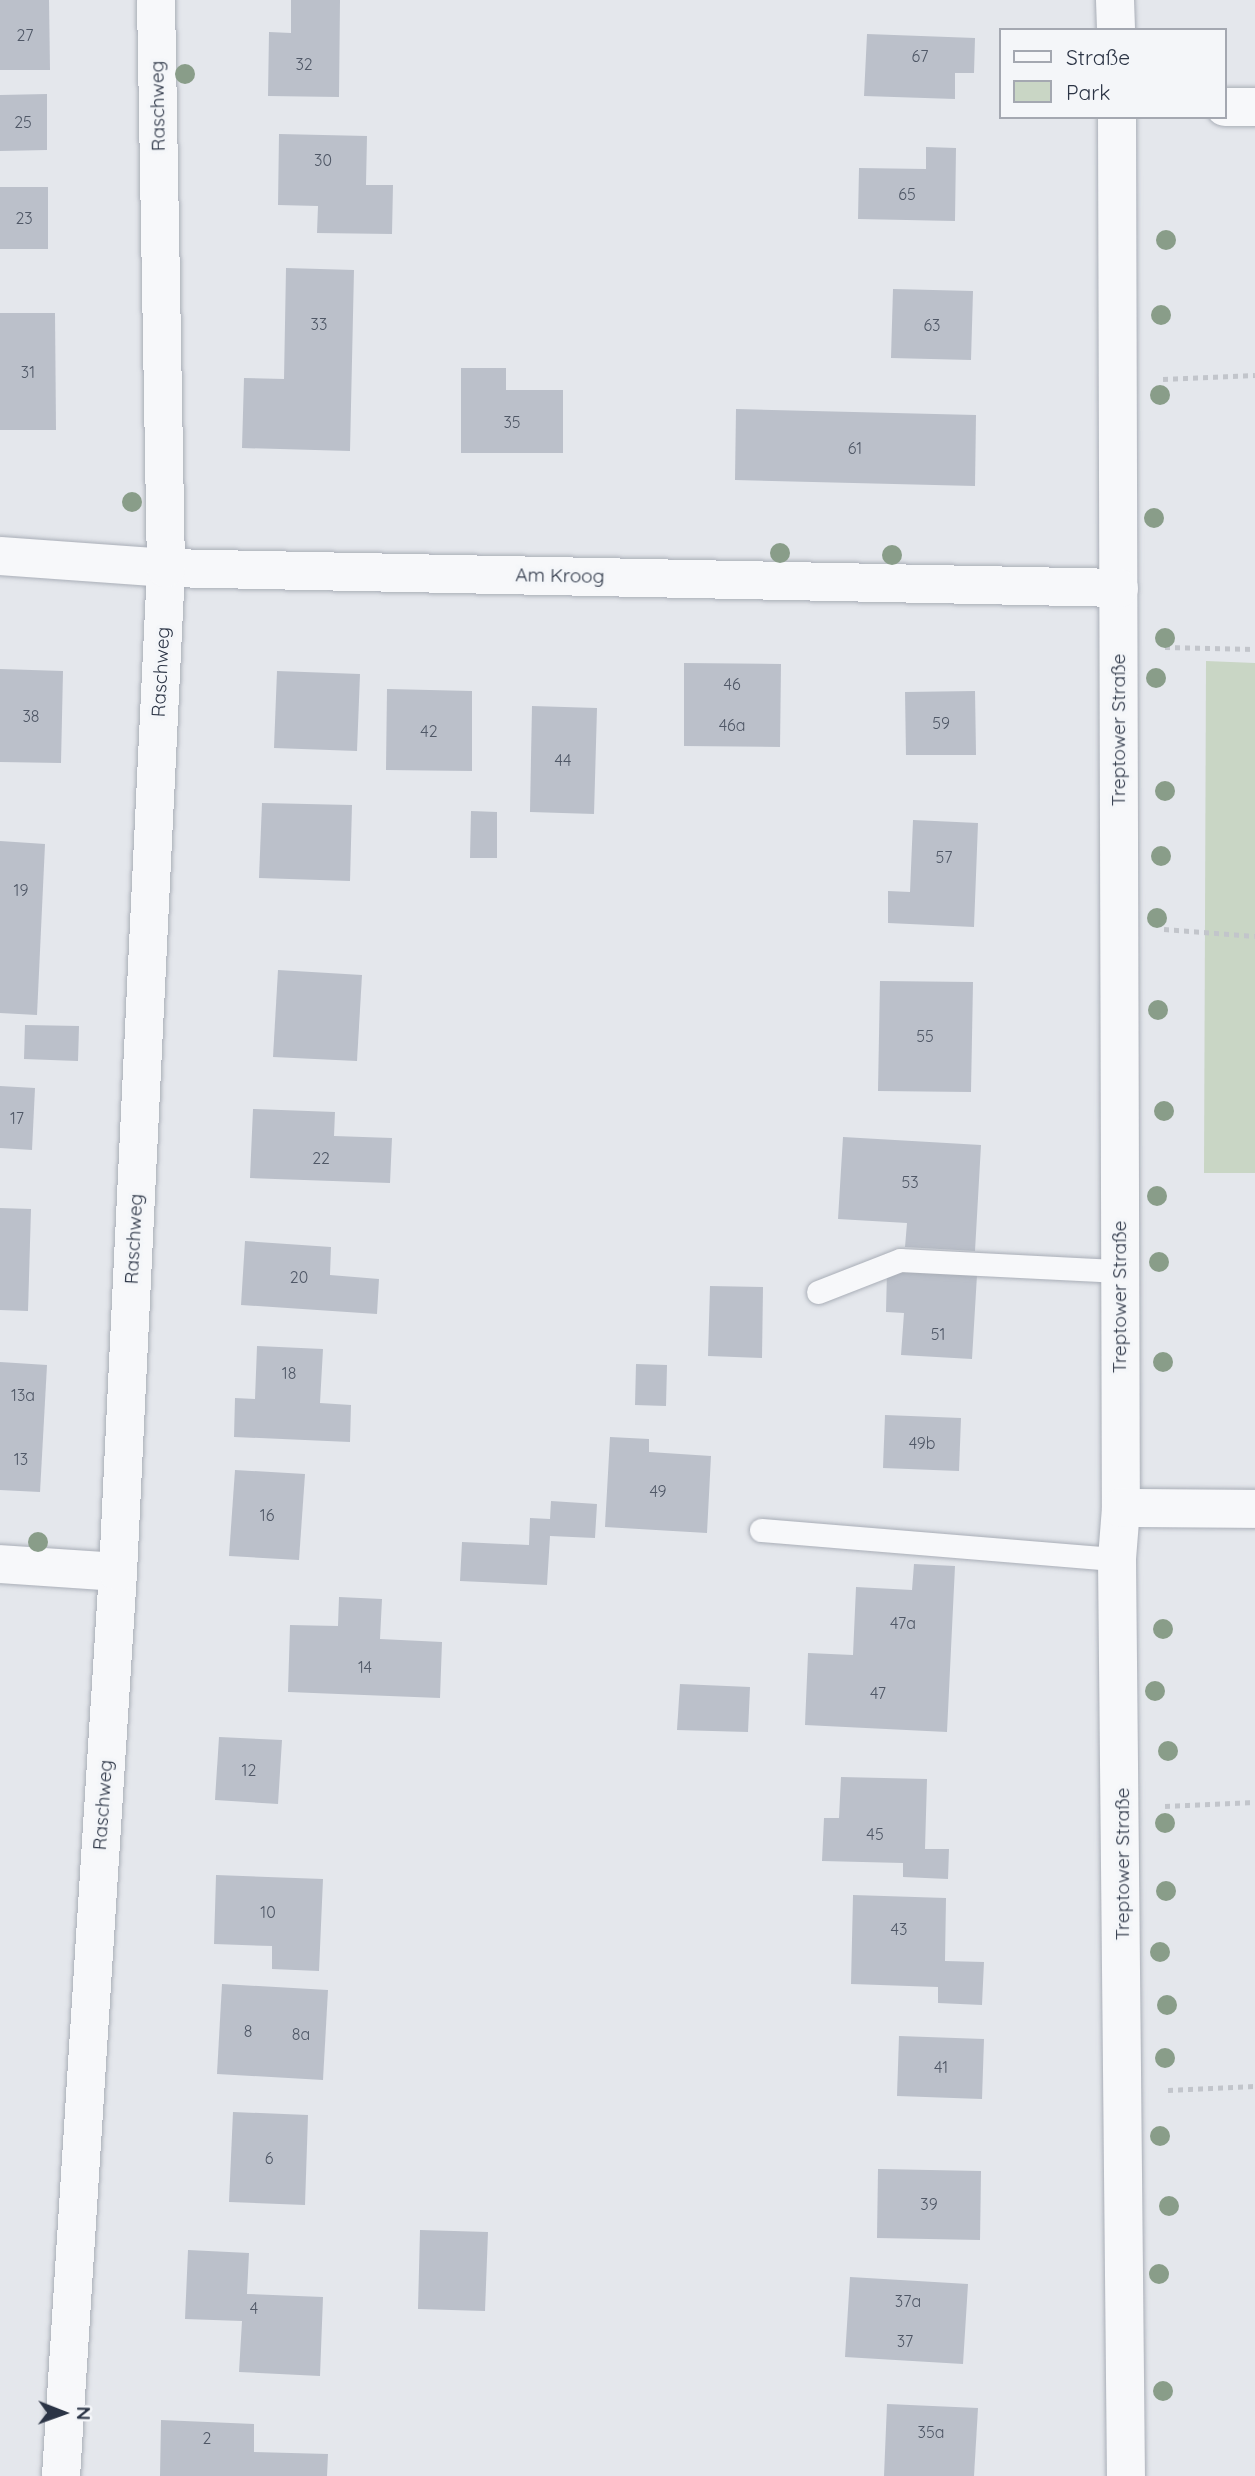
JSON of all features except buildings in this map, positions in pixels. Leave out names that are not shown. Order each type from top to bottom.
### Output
[{"type":"street","name":"Raschweg","points":[[61,2476],[118,1572],[166,568],[156,0]]},
{"type":"street","points":[[1115,0],[1116,28]]},
{"type":"street","points":[[1227,107],[1255,107]]},
{"type":"street","name":"Treptower Straße","points":[[1117,119],[1121,1508],[1117,1559],[1123,1809],[1126,2476]]},
{"type":"street","name":"Am Kroog","points":[[0,556],[166,568],[1119,588]]},
{"type":"street","points":[[1121,1508],[1255,1509]]},
{"type":"street","points":[[0,1564],[118,1572]]},
{"type":"lane","points":[[818,1292],[900,1261],[1120,1271]]},
{"type":"lane","points":[[761,1530],[1117,1559]]},
{"type":"path","points":[[1117,381],[1255,374]]},
{"type":"path","points":[[1119,646],[1255,649]]},
{"type":"path","points":[[1118,928],[1255,936]]},
{"type":"path","points":[[1123,1809],[1255,1802]]},
{"type":"path","points":[[1124,2092],[1255,2086]]},
{"type":"green space","points":[[1206,661],[1255,663],[1255,1173],[1204,1173]]}]
